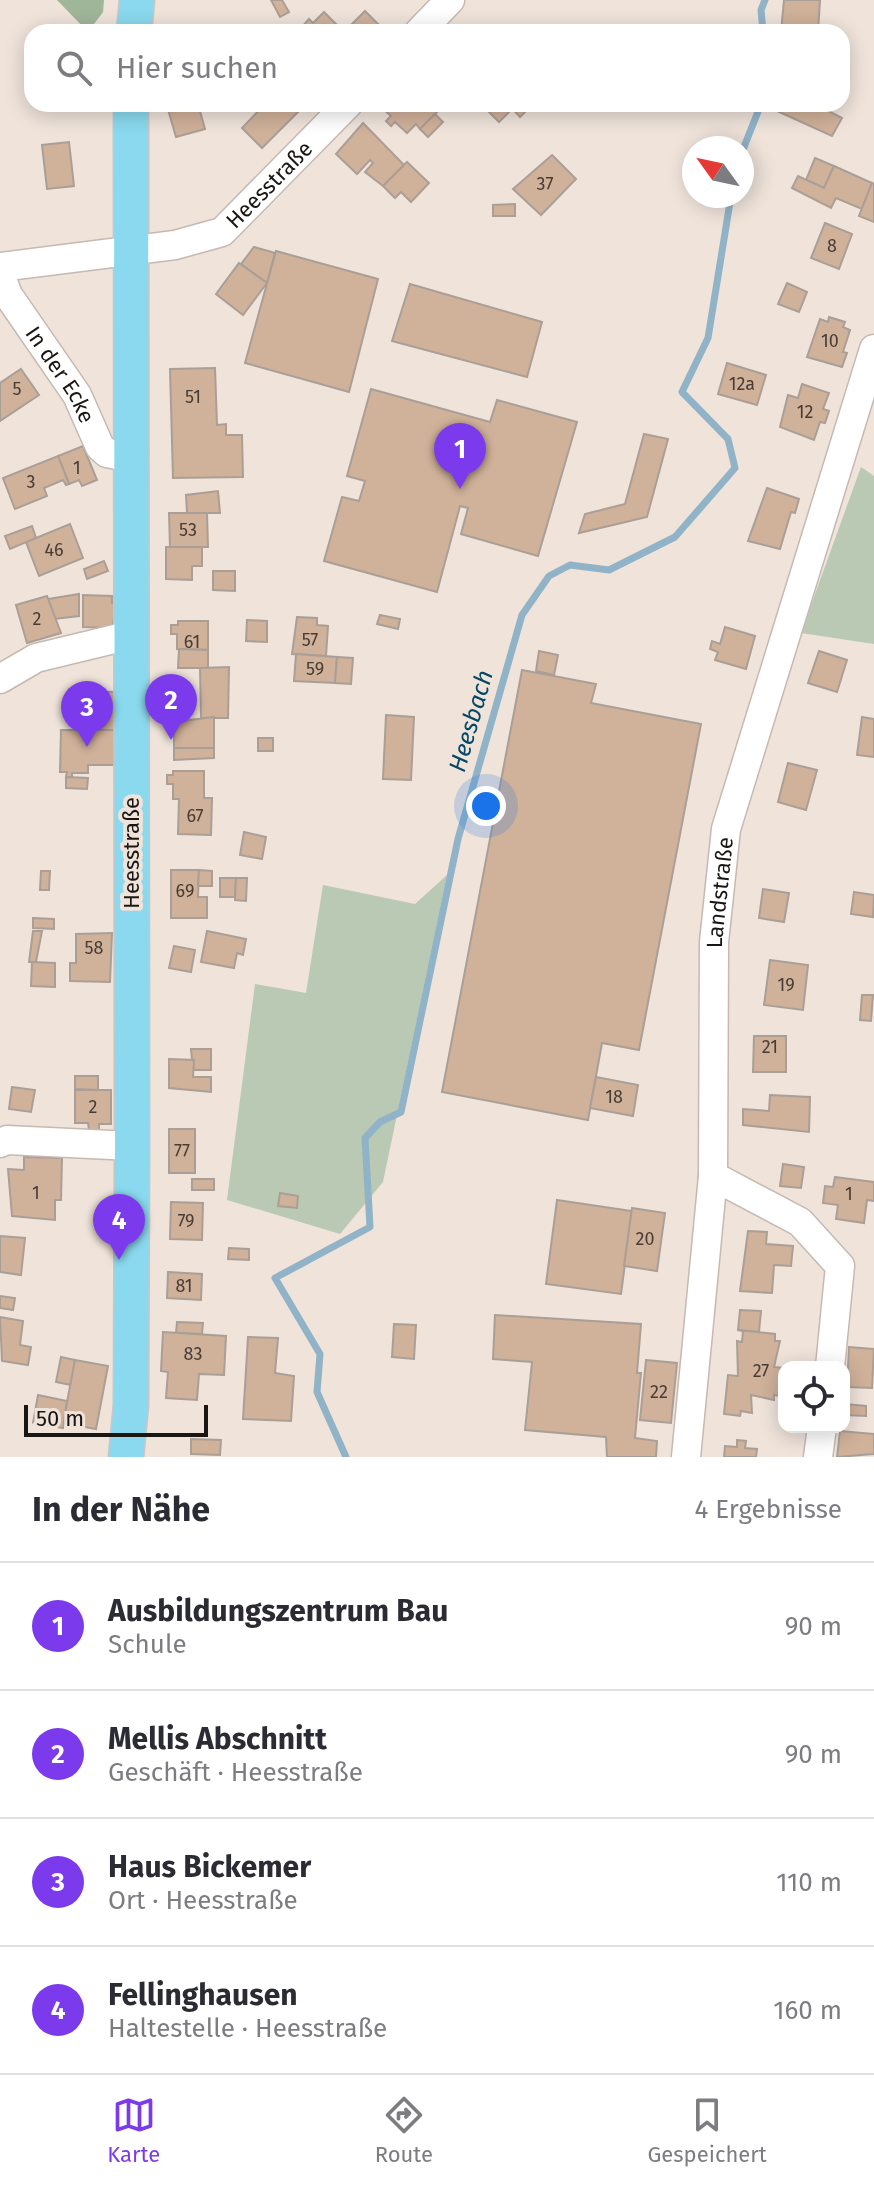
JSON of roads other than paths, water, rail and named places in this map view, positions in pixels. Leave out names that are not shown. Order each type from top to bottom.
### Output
[{"type":"main road","points":[[135,24],[137,0]]},
{"type":"main road","name":"Heesstraße","points":[[126,1457],[131,1405],[132,1146],[131,112]]},
{"type":"street","points":[[427,24],[450,0]]},
{"type":"street","name":"Heesstraße","points":[[131,249],[175,245],[222,232],[340,112]]},
{"type":"street","points":[[0,267],[131,249]]},
{"type":"street","name":"In der Ecke","points":[[0,274],[8,295],[77,395],[100,447],[107,453],[132,458]]},
{"type":"street","name":"Landstraße","points":[[686,1457],[713,1176],[714,942],[726,829],[874,349]]},
{"type":"street","points":[[0,679],[36,658],[131,635]]},
{"type":"street","points":[[0,1143],[7,1140],[132,1146]]},
{"type":"street","points":[[713,1176],[800,1222],[840,1266],[831,1361]]},
{"type":"street","points":[[818,1457],[821,1433]]},
{"type":"waterway","name":"Heesbach","points":[[762,24],[761,10],[765,0]]},
{"type":"waterway","name":"Heesbach","points":[[748,136],[758,112]]},
{"type":"waterway","name":"Heesbach","points":[[346,1457],[317,1392],[320,1354],[275,1278],[370,1227],[365,1138],[380,1122],[401,1112],[458,839],[522,615],[549,576],[570,565],[609,570],[675,537],[735,468],[728,439],[682,392],[708,338],[729,208]]},
{"type":"place","name":"Ausbildungszentrum Bau","points":[[460,489]]},
{"type":"place","name":"Mellis Abschnitt","points":[[171,740]]},
{"type":"place","name":"Haus Bickemer","points":[[87,747]]},
{"type":"place","name":"Fellinghausen","points":[[119,1260]]}]
